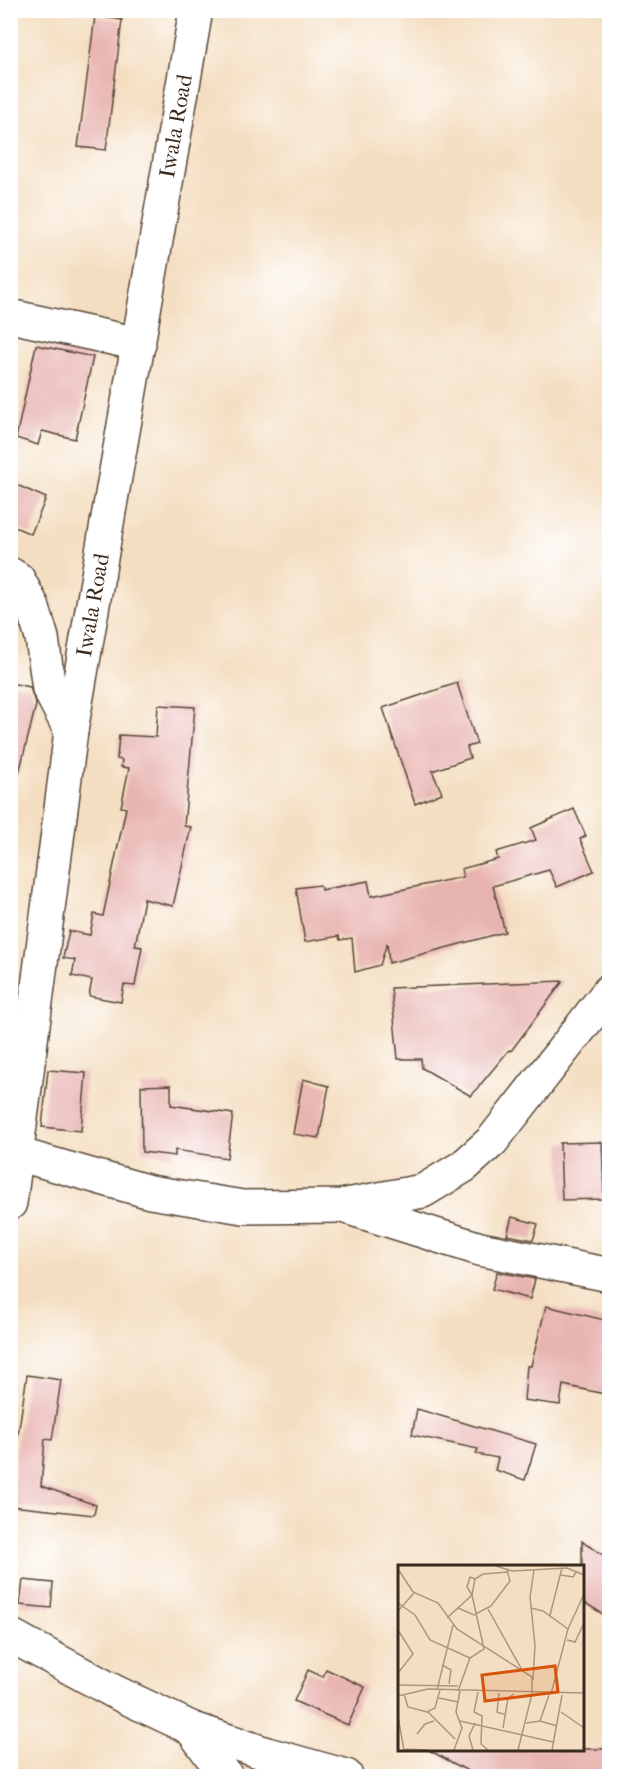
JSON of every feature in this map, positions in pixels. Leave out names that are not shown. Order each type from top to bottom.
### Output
[{"type":"street","name":"Iwala Road","points":[[10,1203],[14,1153],[71,731],[196,10]]},
{"type":"street","points":[[10,316],[139,344]]},
{"type":"street","points":[[10,574],[18,579],[32,605],[42,638],[49,689],[71,731]]},
{"type":"street","points":[[14,1153],[150,1192],[243,1207],[342,1206],[423,1191],[464,1166],[492,1141],[609,990]]},
{"type":"street","points":[[342,1206],[480,1249],[609,1275]]},
{"type":"street","points":[[10,1635],[115,1692],[191,1728],[267,1754],[346,1776]]},
{"type":"street","points":[[191,1728],[226,1776]]},
{"type":"building","points":[[95,16],[122,20],[106,150],[78,147]]},
{"type":"building","points":[[36,345],[93,357],[75,439],[42,431],[38,445],[16,438]]},
{"type":"building","points":[[10,482],[46,498],[31,534],[10,525]]},
{"type":"building","points":[[10,683],[30,687],[36,705],[19,773],[10,772]]},
{"type":"building","points":[[457,683],[477,744],[467,747],[470,758],[432,771],[442,793],[415,804],[383,708]]},
{"type":"building","points":[[158,705],[195,707],[184,826],[191,827],[173,906],[144,899],[135,946],[142,947],[135,986],[124,985],[121,1002],[89,996],[92,980],[72,976],[75,960],[63,958],[69,931],[90,935],[94,914],[103,916],[126,808],[121,807],[129,768],[121,767],[122,760],[117,759],[119,735],[156,737]]},
{"type":"building","points":[[574,809],[586,836],[580,839],[594,871],[557,887],[549,870],[493,886],[505,932],[389,963],[387,943],[380,965],[355,972],[352,938],[340,940],[339,936],[305,942],[296,888],[320,885],[321,890],[368,881],[371,896],[463,877],[461,869],[498,859],[496,852],[536,840],[531,828]]},
{"type":"building","points":[[563,981],[511,1051],[509,1050],[471,1096],[422,1068],[421,1059],[398,1059],[391,988]]},
{"type":"building","points":[[48,1070],[86,1073],[81,1131],[42,1127]]},
{"type":"building","points":[[303,1079],[329,1086],[319,1138],[293,1134]]},
{"type":"building","points":[[171,1085],[171,1105],[233,1114],[227,1158],[175,1150],[175,1156],[142,1152],[141,1086]]},
{"type":"building","points":[[602,1142],[604,1199],[562,1200],[560,1143]]},
{"type":"building","points":[[512,1217],[538,1224],[533,1240],[507,1235]]},
{"type":"building","points":[[497,1272],[535,1279],[530,1299],[492,1289]]},
{"type":"building","points":[[546,1306],[609,1321],[609,1395],[563,1385],[560,1405],[524,1400],[527,1366],[531,1366]]},
{"type":"building","points":[[27,1375],[61,1380],[52,1440],[45,1439],[41,1486],[96,1505],[94,1515],[11,1506],[15,1455]]},
{"type":"building","points":[[417,1409],[536,1444],[525,1480],[495,1470],[498,1458],[476,1454],[478,1449],[412,1435]]},
{"type":"building","points":[[582,1541],[609,1559],[609,1618],[584,1602],[584,1565],[582,1565]]},
{"type":"building","points":[[23,1580],[53,1583],[51,1608],[20,1605]]},
{"type":"building","points":[[326,1669],[365,1687],[348,1725],[294,1701],[308,1670],[323,1677]]},
{"type":"building","points":[[609,1749],[609,1776],[477,1776],[431,1751]]}]
